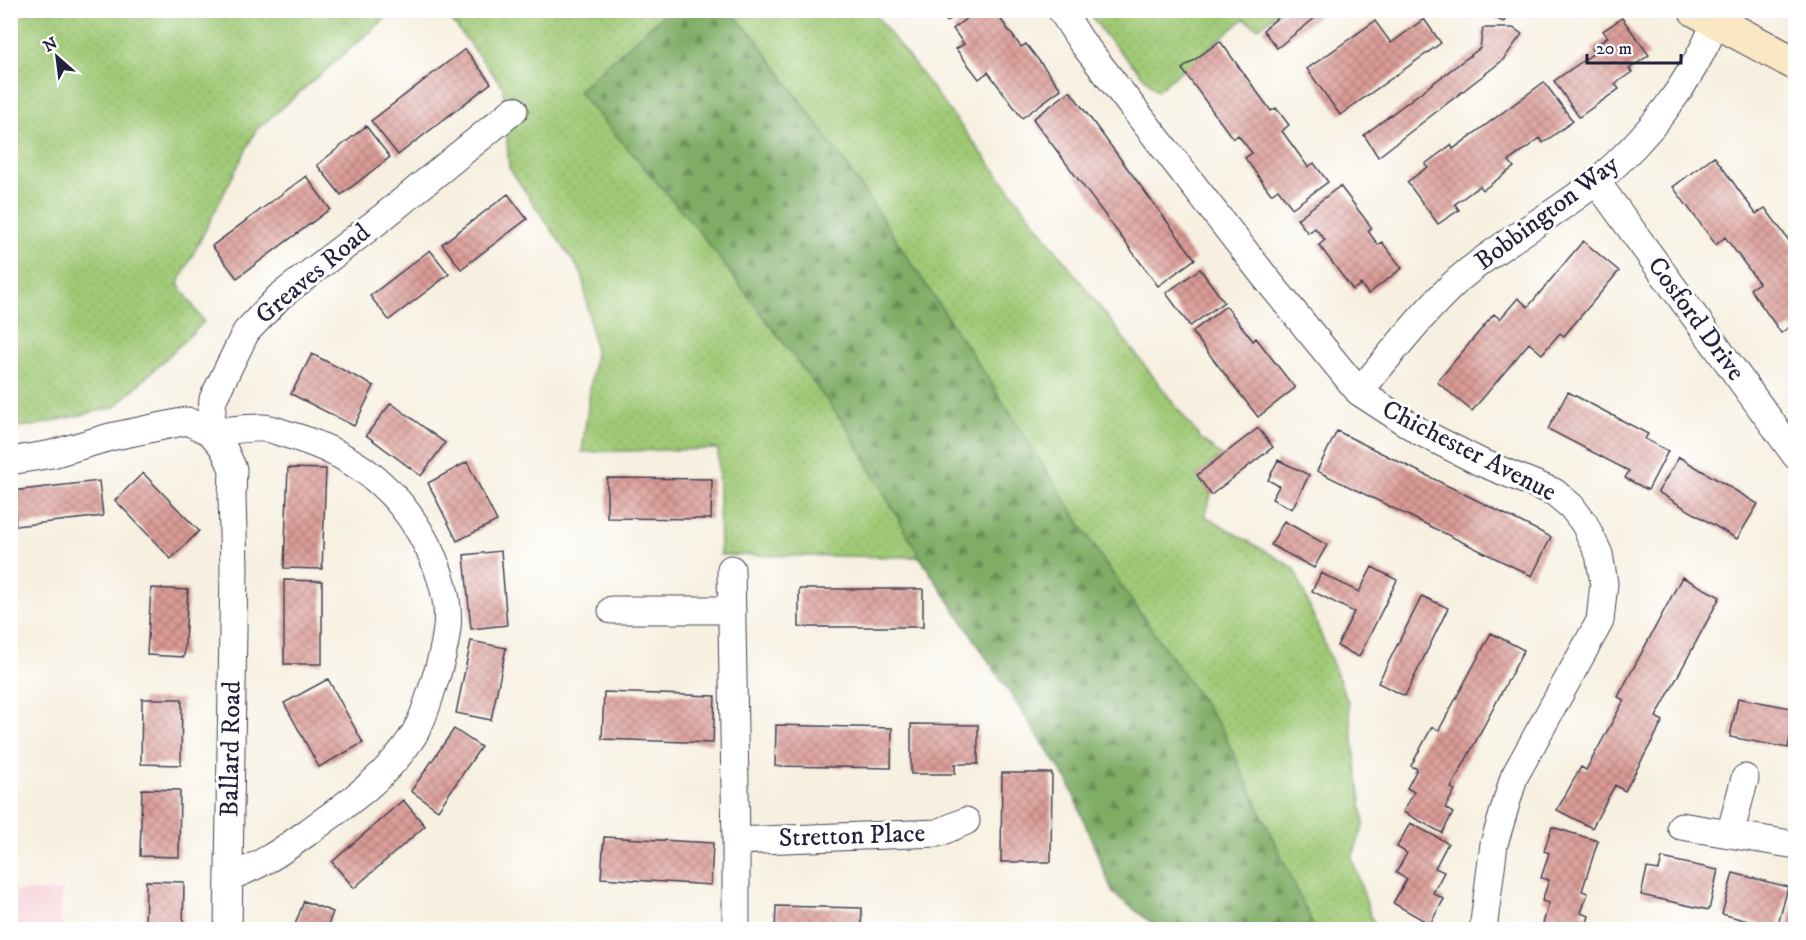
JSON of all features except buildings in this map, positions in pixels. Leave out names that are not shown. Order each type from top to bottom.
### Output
[{"type":"street","name":"Chichester Avenue","points":[[1061,10],[1081,41],[1359,392],[1419,431],[1480,462],[1554,492],[1578,515],[1599,554],[1604,583],[1600,621],[1514,777],[1494,844],[1483,930]]},
{"type":"street","name":"Bobbington Way","points":[[1359,392],[1426,311],[1460,279],[1492,253],[1596,181],[1628,153],[1666,109],[1706,46],[1706,16]]},
{"type":"street","points":[[1706,16],[1796,64]]},
{"type":"street","name":"Greaves Road","points":[[210,432],[213,399],[246,332],[279,297],[383,217],[514,110]]},
{"type":"street","name":"Cosford Drive","points":[[1596,181],[1796,456]]},
{"type":"street","points":[[10,461],[52,454],[110,437],[187,421],[210,432],[265,428],[336,452],[369,473],[396,496],[433,555],[445,597],[447,626],[439,669],[412,738],[391,765],[347,806],[270,860],[229,877]]},
{"type":"street","name":"Ballard Road","points":[[210,432],[223,447],[233,469],[234,568],[228,930]]},
{"type":"street","points":[[731,570],[736,930]]},
{"type":"street","points":[[612,610],[732,610]]},
{"type":"street","points":[[1730,834],[1745,778]]},
{"type":"street","name":"Stretton Place","points":[[736,841],[938,833],[966,821]]},
{"type":"street","points":[[1681,826],[1796,845]]},
{"type":"shaded area","points":[[11,891],[62,891],[61,929],[11,929]]},
{"type":"green space","points":[[10,11],[394,11],[256,130],[178,284],[204,322],[115,407],[32,426],[11,427]]},
{"type":"green space","points":[[444,11],[873,11],[1201,439],[1222,456],[1197,475],[1211,495],[1205,516],[1294,568],[1348,702],[1364,825],[1352,858],[1375,929],[1158,929],[1113,893],[1068,781],[920,557],[720,555],[718,449],[582,452],[595,352],[582,274],[509,168],[503,87]]},
{"type":"green space","points":[[667,11],[730,11],[756,39],[846,164],[989,380],[1105,563],[1222,729],[1315,929],[1158,929],[1113,893],[1068,781],[920,557],[846,426],[698,230],[578,91]]},
{"type":"green space","points":[[1088,11],[1281,11],[1258,28],[1244,19],[1157,91],[1105,35]]}]
